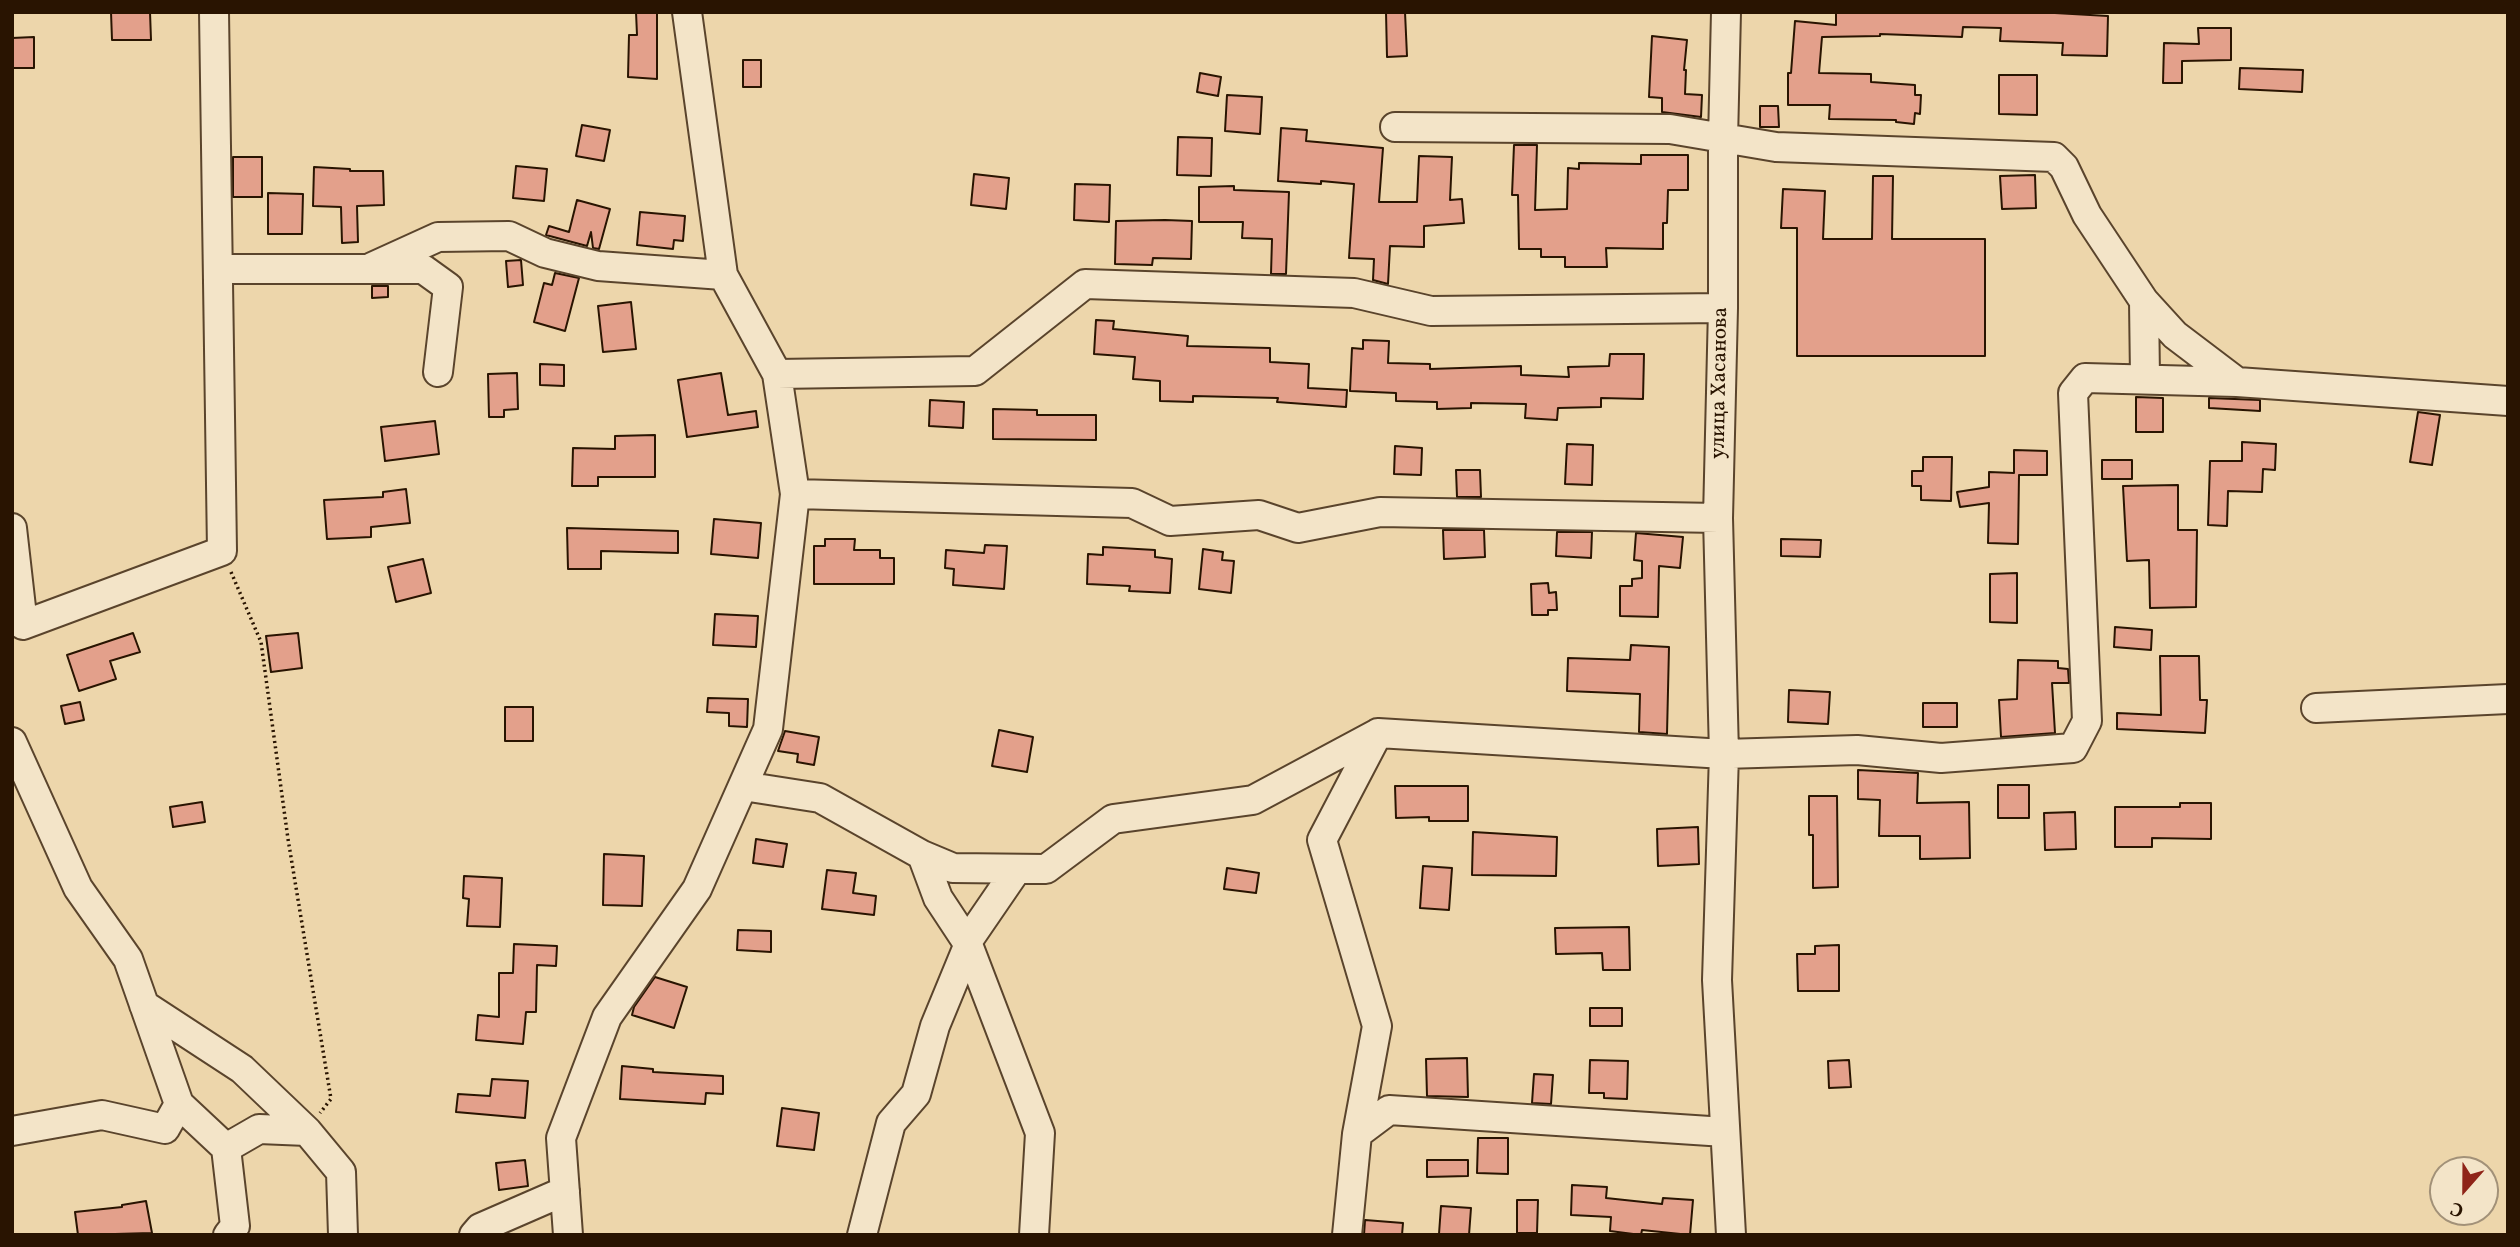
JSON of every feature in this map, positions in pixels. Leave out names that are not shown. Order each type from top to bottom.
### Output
[{"type":"street","points":[[12,528],[18,632],[222,551],[214,12]]},
{"type":"street","points":[[568,1235],[561,1138],[607,1017],[697,889],[768,729],[795,494],[777,374],[723,275],[687,12]]},
{"type":"street","name":"улица Хасанова","points":[[1726,12],[1718,518],[1724,754],[1717,980],[1731,1235]]},
{"type":"street","points":[[1395,127],[1670,129],[1776,147],[2054,157],[2064,167],[2087,215],[2144,301],[2175,335],[2237,382]]},
{"type":"street","points":[[372,267],[438,237],[509,236],[545,253],[598,266],[723,275]]},
{"type":"street","points":[[218,269],[423,269],[448,287],[438,372]]},
{"type":"street","points":[[777,374],[975,371],[1084,284],[1354,293],[1431,312],[1723,308]]},
{"type":"street","points":[[2144,301],[2145,378]]},
{"type":"street","points":[[743,786],[820,798],[922,855],[953,868],[1046,869],[1113,819],[1253,800],[1378,733],[1724,754],[1857,750],[1941,758],[2073,748],[2087,721],[2073,393],[2085,378],[2237,382],[2508,401]]},
{"type":"street","points":[[795,494],[1132,503],[1170,521],[1259,515],[1298,528],[1380,512],[1718,518]]},
{"type":"street","points":[[2316,708],[2508,698]]},
{"type":"street","points":[[1347,1235],[1357,1134],[1377,1026],[1322,840],[1378,733]]},
{"type":"street","points":[[12,742],[78,888],[128,959],[178,1104],[226,1149],[235,1226],[228,1235]]},
{"type":"street","points":[[922,855],[938,898],[968,944],[1040,1133],[1034,1235]]},
{"type":"street","points":[[862,1235],[891,1123],[915,1094],[935,1026],[968,944],[1017,869]]},
{"type":"street","points":[[144,1005],[242,1069],[307,1130],[341,1172],[343,1235]]},
{"type":"street","points":[[12,1131],[102,1115],[165,1129],[178,1104]]},
{"type":"street","points":[[1357,1134],[1389,1110],[1725,1132]]},
{"type":"street","points":[[226,1149],[259,1129],[307,1130]]},
{"type":"street","points":[[474,1235],[480,1228],[565,1191]]},
{"type":"path","points":[[222,551],[261,642],[288,839],[331,1099],[307,1130]]},
{"type":"building","points":[[111,12],[150,12],[151,40],[112,40]]},
{"type":"building","points":[[636,12],[657,12],[657,79],[628,77],[629,35],[637,35]]},
{"type":"building","points":[[1386,12],[1405,12],[1407,56],[1387,57]]},
{"type":"building","points":[[1836,12],[2037,12],[2108,16],[2107,56],[2062,55],[2063,43],[2000,41],[2001,28],[1963,27],[1962,37],[1880,34],[1822,37],[1819,73],[1871,74],[1871,82],[1915,85],[1915,95],[1921,95],[1920,114],[1915,113],[1914,124],[1896,120],[1829,119],[1830,105],[1788,105],[1788,73],[1791,73],[1795,21],[1836,25]]},
{"type":"building","points":[[2198,28],[2231,28],[2231,60],[2182,61],[2182,83],[2163,83],[2164,43],[2199,44]]},
{"type":"building","points":[[1652,36],[1687,40],[1685,94],[1702,95],[1701,117],[1662,112],[1662,98],[1649,97]]},
{"type":"building","points":[[34,37],[34,68],[12,68],[12,38]]},
{"type":"building","points":[[743,60],[761,60],[761,87],[743,87]]},
{"type":"building","points":[[2240,68],[2303,70],[2302,92],[2239,89]]},
{"type":"building","points":[[1200,73],[1221,77],[1218,96],[1197,92]]},
{"type":"building","points":[[1999,75],[2037,75],[2037,115],[1999,114]]},
{"type":"building","points":[[1227,95],[1262,97],[1260,134],[1225,131]]},
{"type":"building","points":[[1760,106],[1778,106],[1779,127],[1760,127]]},
{"type":"building","points":[[582,125],[610,130],[604,161],[576,156]]},
{"type":"building","points":[[1281,128],[1307,130],[1306,141],[1383,148],[1379,202],[1417,202],[1419,156],[1452,157],[1450,200],[1462,199],[1464,223],[1424,226],[1424,247],[1390,246],[1388,284],[1373,280],[1374,259],[1349,258],[1354,184],[1278,181]]},
{"type":"building","points":[[1178,137],[1212,138],[1211,176],[1177,175]]},
{"type":"building","points":[[1514,145],[1537,145],[1535,210],[1567,209],[1568,168],[1579,169],[1579,163],[1641,164],[1641,155],[1688,155],[1688,190],[1668,190],[1667,223],[1663,223],[1663,249],[1606,248],[1607,267],[1565,267],[1565,257],[1541,257],[1541,249],[1519,249],[1518,195],[1512,195]]},
{"type":"building","points":[[233,157],[262,157],[262,197],[233,197]]},
{"type":"building","points":[[516,166],[547,169],[544,201],[513,198]]},
{"type":"building","points":[[314,167],[383,171],[384,205],[357,206],[358,242],[342,243],[341,207],[313,206]]},
{"type":"building","points":[[974,174],[1009,178],[1006,209],[971,205]]},
{"type":"building","points":[[2035,175],[2036,208],[2002,209],[2000,176]]},
{"type":"building","points":[[1873,176],[1893,176],[1892,239],[1985,239],[1985,356],[1797,356],[1797,228],[1781,228],[1783,189],[1825,191],[1823,239],[1872,239]]},
{"type":"building","points":[[1075,184],[1110,185],[1109,222],[1074,220]]},
{"type":"building","points":[[1234,186],[1234,190],[1289,192],[1286,274],[1271,274],[1272,239],[1242,238],[1243,222],[1199,222],[1199,187]]},
{"type":"building","points":[[268,193],[303,194],[302,234],[268,234]]},
{"type":"building","points":[[577,200],[610,209],[599,249],[593,248],[591,232],[587,246],[546,235],[549,226],[569,232]]},
{"type":"building","points":[[640,212],[685,216],[683,241],[674,240],[673,249],[637,245]]},
{"type":"building","points":[[1116,221],[1192,221],[1191,259],[1153,258],[1152,265],[1115,264]]},
{"type":"building","points":[[521,260],[523,285],[508,287],[506,261]]},
{"type":"building","points":[[555,273],[579,278],[565,331],[534,322],[544,283],[552,285]]},
{"type":"building","points":[[372,286],[388,286],[388,297],[372,298]]},
{"type":"building","points":[[631,302],[636,349],[603,352],[598,306]]},
{"type":"building","points":[[1096,320],[1114,321],[1113,329],[1188,336],[1187,346],[1270,348],[1270,362],[1309,364],[1308,388],[1347,390],[1346,407],[1277,402],[1278,398],[1193,396],[1193,402],[1160,401],[1160,381],[1133,379],[1135,357],[1094,354]]},
{"type":"building","points":[[1363,340],[1389,341],[1388,363],[1430,364],[1430,369],[1521,366],[1521,375],[1569,377],[1568,367],[1609,366],[1610,354],[1644,354],[1643,399],[1601,398],[1601,407],[1558,408],[1557,420],[1525,418],[1526,404],[1471,403],[1471,408],[1437,409],[1437,402],[1396,401],[1396,393],[1350,391],[1352,348],[1363,349]]},
{"type":"building","points":[[540,364],[564,365],[564,386],[540,385]]},
{"type":"building","points":[[517,373],[518,409],[504,410],[504,417],[489,417],[488,374]]},
{"type":"building","points":[[721,373],[728,415],[756,411],[758,427],[687,437],[678,380]]},
{"type":"building","points":[[2136,397],[2163,398],[2163,432],[2136,432]]},
{"type":"building","points":[[2209,398],[2260,400],[2260,411],[2209,408]]},
{"type":"building","points":[[930,400],[964,402],[963,428],[929,426]]},
{"type":"building","points":[[993,409],[1037,410],[1037,415],[1096,415],[1096,440],[993,439]]},
{"type":"building","points":[[2418,412],[2440,415],[2432,465],[2410,462]]},
{"type":"building","points":[[435,421],[439,454],[385,461],[381,427]]},
{"type":"building","points":[[655,435],[655,477],[598,477],[598,486],[572,486],[573,448],[615,449],[615,436]]},
{"type":"building","points":[[2242,442],[2276,444],[2275,470],[2263,469],[2262,492],[2228,491],[2227,526],[2208,525],[2210,461],[2242,461]]},
{"type":"building","points":[[1567,444],[1593,445],[1592,485],[1565,484]]},
{"type":"building","points":[[1395,446],[1422,448],[1421,475],[1394,474]]},
{"type":"building","points":[[2014,450],[2047,451],[2047,475],[2019,475],[2018,544],[1988,543],[1989,503],[1960,507],[1957,492],[1989,487],[1989,472],[2014,473]]},
{"type":"building","points":[[1923,457],[1952,457],[1951,501],[1921,500],[1921,486],[1912,486],[1912,471],[1923,471]]},
{"type":"building","points":[[2102,460],[2132,460],[2132,479],[2102,479]]},
{"type":"building","points":[[1456,470],[1480,470],[1481,497],[1457,497]]},
{"type":"building","points":[[2178,485],[2178,530],[2197,530],[2196,607],[2150,608],[2149,560],[2127,561],[2123,486]]},
{"type":"building","points":[[406,489],[410,523],[371,527],[371,537],[327,539],[324,500],[383,497],[383,492]]},
{"type":"building","points":[[714,519],[761,523],[758,558],[711,554]]},
{"type":"building","points":[[567,528],[678,531],[678,553],[601,551],[601,569],[568,569]]},
{"type":"building","points":[[1443,530],[1484,530],[1485,557],[1444,559]]},
{"type":"building","points":[[1557,532],[1592,532],[1591,558],[1556,556]]},
{"type":"building","points":[[1636,533],[1683,537],[1680,568],[1659,566],[1658,617],[1620,616],[1620,586],[1632,586],[1632,579],[1642,578],[1642,561],[1634,560]]},
{"type":"building","points":[[825,539],[855,539],[854,550],[880,550],[880,558],[894,558],[894,584],[814,584],[814,546],[825,546]]},
{"type":"building","points":[[1781,539],[1821,540],[1820,557],[1781,556]]},
{"type":"building","points":[[985,545],[1007,546],[1004,589],[953,585],[954,569],[945,568],[946,550],[984,553]]},
{"type":"building","points":[[1103,547],[1155,550],[1155,557],[1172,559],[1170,593],[1129,591],[1130,586],[1087,584],[1088,554],[1103,555]]},
{"type":"building","points":[[1203,549],[1223,552],[1222,560],[1234,561],[1231,593],[1199,589]]},
{"type":"building","points":[[423,559],[431,593],[396,602],[388,567]]},
{"type":"building","points":[[2017,573],[2017,623],[1990,622],[1990,574]]},
{"type":"building","points":[[1548,583],[1549,593],[1556,592],[1557,610],[1548,610],[1548,615],[1532,615],[1531,584]]},
{"type":"building","points":[[715,614],[758,616],[756,647],[713,645]]},
{"type":"building","points":[[2115,627],[2152,630],[2151,650],[2114,647]]},
{"type":"building","points":[[133,633],[140,652],[110,661],[116,679],[79,691],[67,655]]},
{"type":"building","points":[[298,633],[302,668],[271,672],[266,636]]},
{"type":"building","points":[[1631,645],[1669,647],[1667,734],[1639,732],[1640,694],[1567,691],[1568,658],[1630,660]]},
{"type":"building","points":[[2160,656],[2199,656],[2200,700],[2207,700],[2205,733],[2117,729],[2117,713],[2161,715]]},
{"type":"building","points":[[2018,660],[2058,661],[2058,668],[2068,669],[2069,683],[2052,683],[2055,733],[2001,737],[1999,700],[2017,699]]},
{"type":"building","points":[[1789,690],[1830,692],[1828,724],[1788,722]]},
{"type":"building","points":[[708,698],[748,699],[747,727],[729,726],[729,713],[707,712]]},
{"type":"building","points":[[80,702],[84,720],[65,724],[61,706]]},
{"type":"building","points":[[1923,703],[1957,703],[1957,727],[1923,727]]},
{"type":"building","points":[[505,707],[533,707],[533,741],[505,741]]},
{"type":"building","points":[[999,730],[1033,737],[1027,772],[992,766]]},
{"type":"building","points":[[785,731],[819,737],[814,765],[797,762],[798,754],[778,751]]},
{"type":"building","points":[[1858,770],[1918,773],[1917,803],[1969,802],[1970,858],[1920,859],[1920,836],[1879,836],[1880,800],[1858,799]]},
{"type":"building","points":[[1998,785],[2029,785],[2029,818],[1998,818]]},
{"type":"building","points":[[1395,786],[1468,786],[1468,821],[1429,821],[1429,817],[1396,818]]},
{"type":"building","points":[[1809,796],[1837,796],[1838,887],[1813,888],[1813,835],[1809,835]]},
{"type":"building","points":[[202,802],[205,822],[173,827],[170,807]]},
{"type":"building","points":[[2180,803],[2211,803],[2211,839],[2152,838],[2152,847],[2115,847],[2115,807],[2180,807]]},
{"type":"building","points":[[2075,812],[2076,849],[2045,850],[2044,813]]},
{"type":"building","points":[[1698,827],[1699,864],[1658,866],[1657,829]]},
{"type":"building","points":[[1473,832],[1557,837],[1556,876],[1472,875]]},
{"type":"building","points":[[756,839],[787,844],[783,867],[753,863]]},
{"type":"building","points":[[604,854],[644,856],[642,906],[603,905]]},
{"type":"building","points":[[1423,866],[1452,868],[1449,910],[1420,908]]},
{"type":"building","points":[[1227,868],[1259,873],[1256,893],[1224,889]]},
{"type":"building","points":[[827,870],[856,873],[853,893],[876,896],[874,915],[822,909]]},
{"type":"building","points":[[464,876],[502,878],[500,927],[467,926],[469,899],[463,898]]},
{"type":"building","points":[[1629,927],[1630,970],[1603,970],[1602,953],[1556,954],[1555,928]]},
{"type":"building","points":[[738,930],[771,931],[771,952],[737,950]]},
{"type":"building","points":[[514,944],[557,946],[556,966],[537,965],[536,1012],[526,1012],[523,1044],[476,1040],[478,1015],[499,1017],[499,973],[513,973]]},
{"type":"building","points":[[1839,945],[1839,991],[1798,991],[1797,954],[1815,954],[1815,946]]},
{"type":"building","points":[[655,977],[687,987],[674,1028],[632,1015],[634,1007]]},
{"type":"building","points":[[1590,1008],[1622,1008],[1622,1026],[1590,1026]]},
{"type":"building","points":[[1467,1058],[1468,1097],[1427,1096],[1426,1059]]},
{"type":"building","points":[[1590,1060],[1628,1061],[1627,1099],[1604,1098],[1604,1093],[1589,1093]]},
{"type":"building","points":[[1849,1060],[1851,1087],[1829,1088],[1828,1061]]},
{"type":"building","points":[[622,1066],[653,1069],[653,1072],[723,1076],[723,1094],[706,1093],[705,1104],[620,1099]]},
{"type":"building","points":[[1534,1074],[1553,1075],[1551,1104],[1532,1103]]},
{"type":"building","points":[[492,1079],[528,1081],[525,1118],[456,1112],[458,1094],[490,1096]]},
{"type":"building","points":[[782,1108],[819,1113],[814,1150],[777,1146]]},
{"type":"building","points":[[1478,1138],[1508,1138],[1508,1174],[1477,1173]]},
{"type":"building","points":[[525,1160],[528,1186],[499,1190],[496,1163]]},
{"type":"building","points":[[1427,1160],[1468,1160],[1468,1176],[1427,1177]]},
{"type":"building","points":[[1572,1185],[1607,1187],[1606,1198],[1662,1204],[1663,1198],[1693,1200],[1690,1235],[1642,1230],[1641,1235],[1610,1231],[1611,1217],[1571,1215]]},
{"type":"building","points":[[1517,1200],[1538,1200],[1537,1233],[1517,1233]]},
{"type":"building","points":[[146,1201],[152,1233],[78,1235],[75,1212],[122,1207]]},
{"type":"building","points":[[1441,1206],[1471,1208],[1469,1235],[1439,1234]]},
{"type":"building","points":[[1365,1220],[1403,1223],[1402,1235],[1364,1235]]}]
